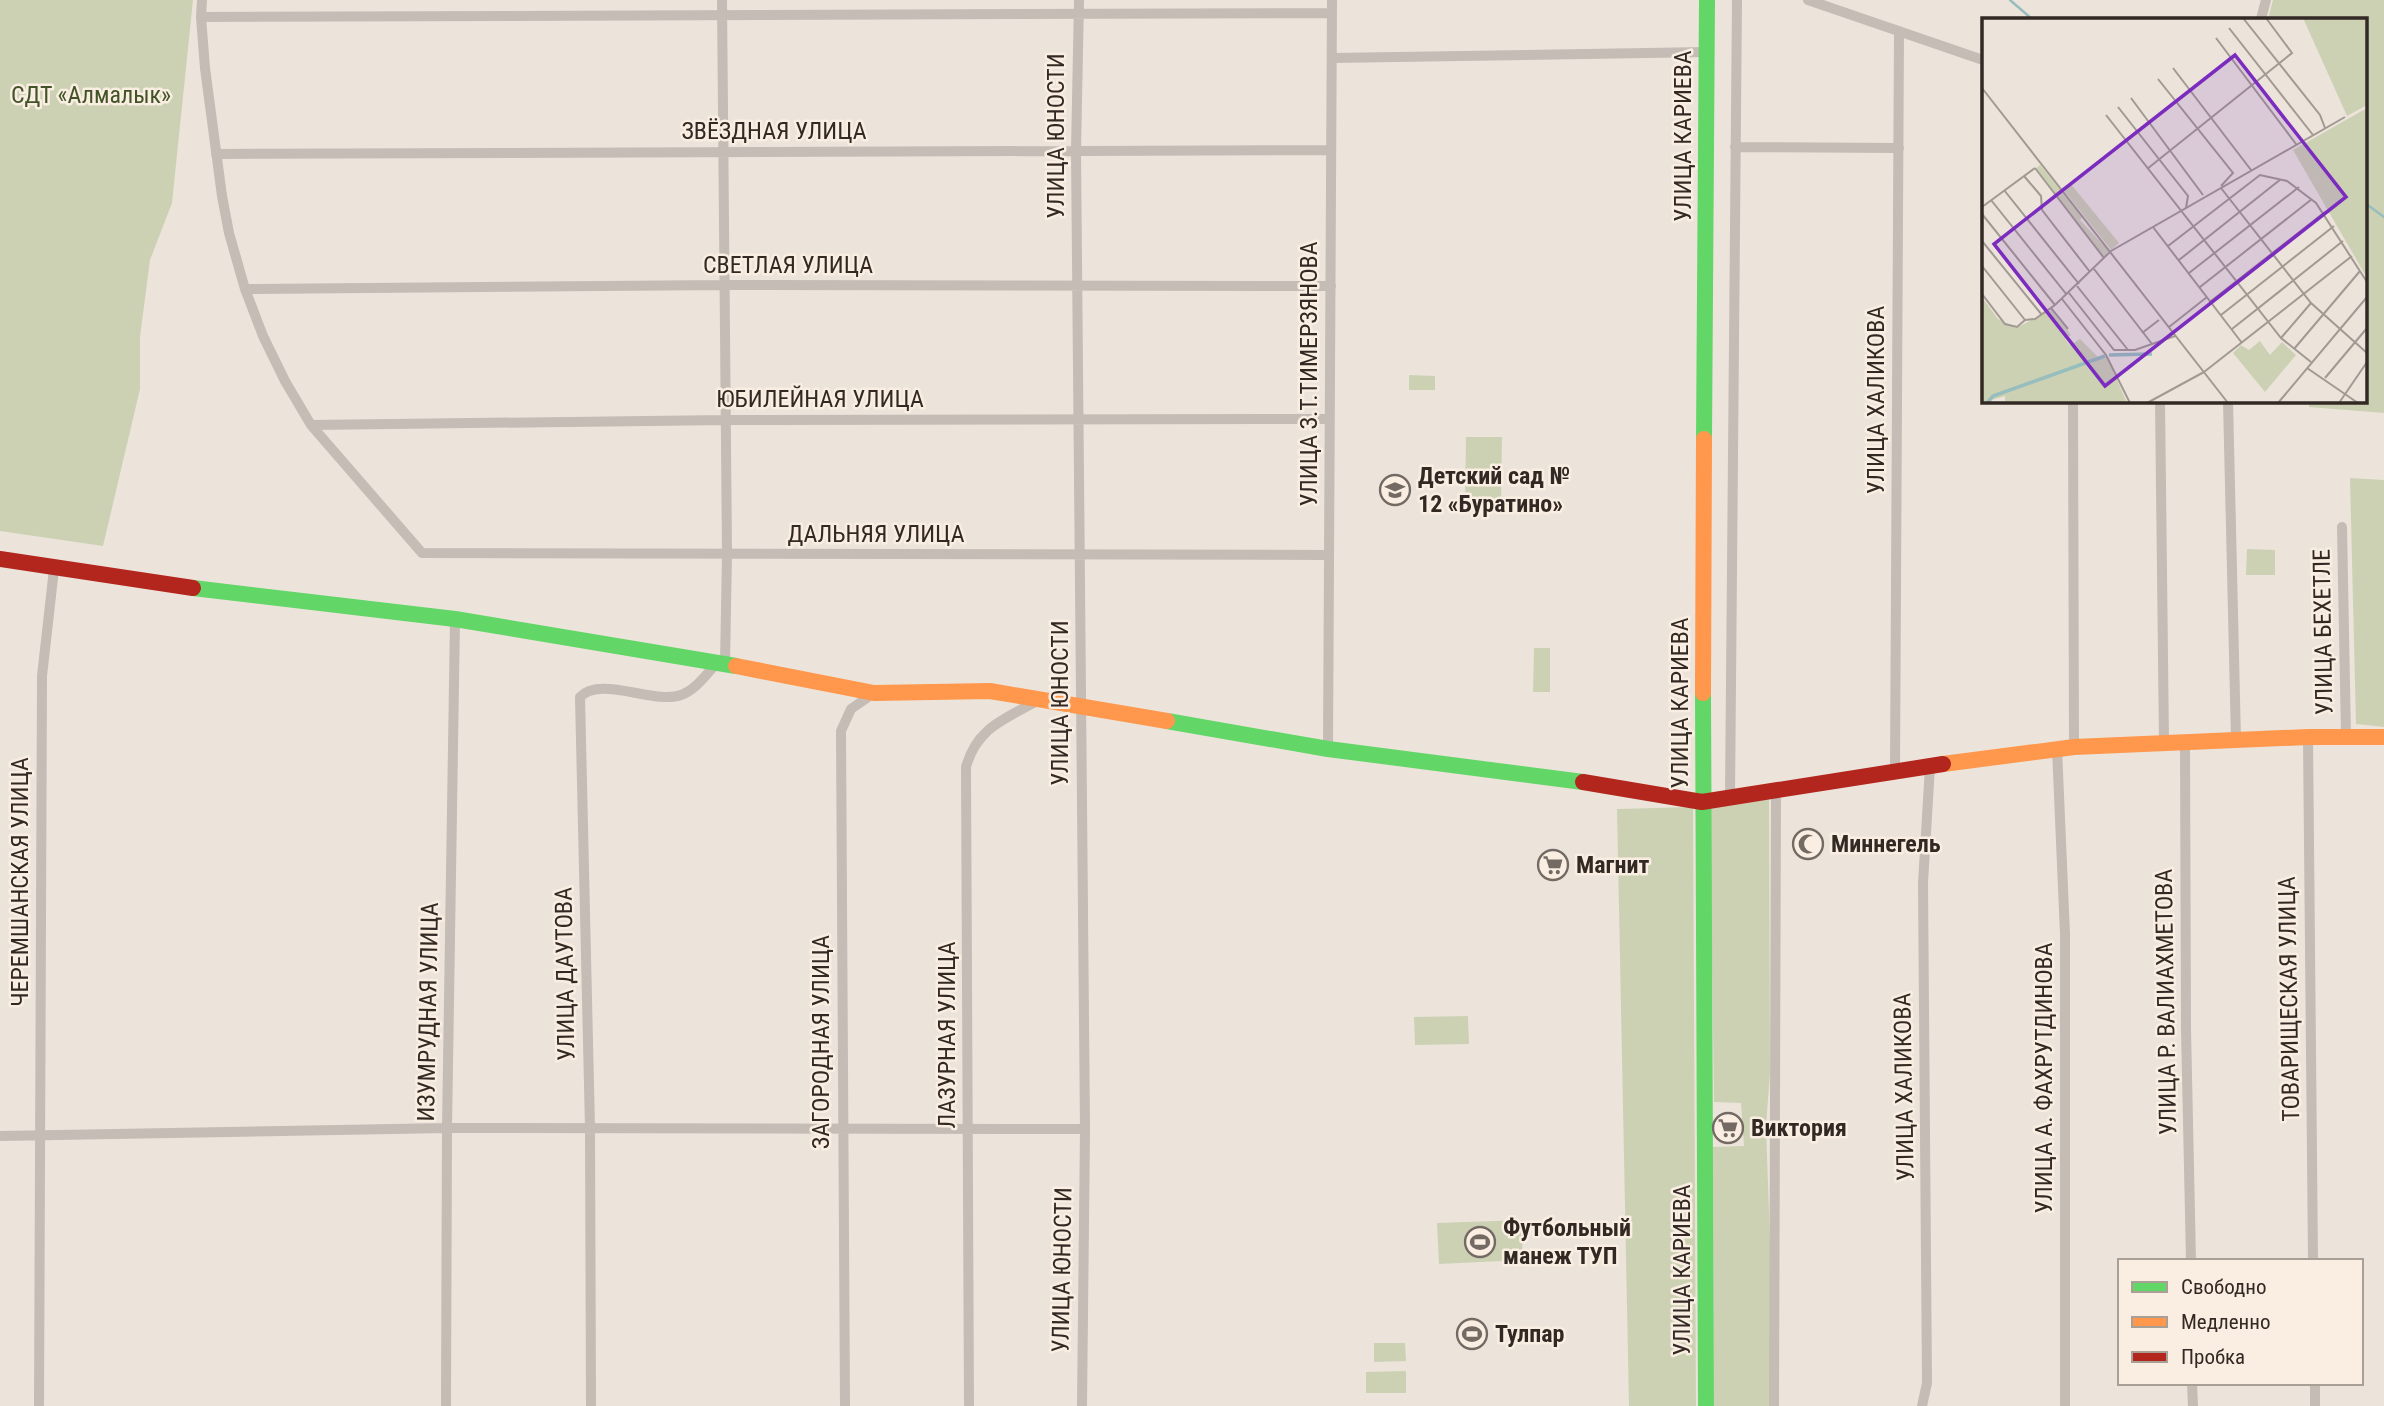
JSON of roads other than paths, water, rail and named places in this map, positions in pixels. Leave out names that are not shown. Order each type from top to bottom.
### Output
[{"type":"street","points":[[202,0],[205,68],[229,233],[245,289],[274,359],[311,425]]},
{"type":"street","points":[[721,663],[727,554],[722,0]]},
{"type":"street","name":"УЛИЦА ЮНОСТИ","points":[[1079,0],[1076,151],[1085,1129],[1082,1406]]},
{"type":"street","name":"УЛИЦА З.Т.ТИМЕРЗЯНОВА","points":[[1328,749],[1332,0]]},
{"type":"street","name":"УЛИЦА КАРИЕВА","points":[[1706,1406],[1702,802],[1707,0]]},
{"type":"street","points":[[1730,797],[1737,0]]},
{"type":"street","points":[[1808,0],[1982,60]]},
{"type":"street","points":[[2261,18],[2266,0]]},
{"type":"street","points":[[201,17],[1332,12]]},
{"type":"street","name":"УЛИЦА ХАЛИКОВА","points":[[1895,770],[1899,31]]},
{"type":"street","points":[[1332,58],[1707,52]]},
{"type":"street","points":[[1735,146],[1899,148]]},
{"type":"street","name":"ЗВЁЗДНАЯ УЛИЦА","points":[[216,154],[1331,150]]},
{"type":"street","name":"СВЕТЛАЯ УЛИЦА","points":[[245,289],[725,285],[1331,286]]},
{"type":"street","points":[[2073,402],[2074,747]]},
{"type":"street","points":[[2160,402],[2164,742]]},
{"type":"street","points":[[2228,402],[2236,740]]},
{"type":"street","name":"ЮБИЛЕЙНАЯ УЛИЦА","points":[[311,425],[726,420],[1330,419]]},
{"type":"street","name":"ДАЛЬНЯЯ УЛИЦА","points":[[311,425],[422,553],[1329,555]]},
{"type":"street","name":"УЛИЦА БЕХЕТЛЕ","points":[[2342,527],[2346,737]]},
{"type":"street","points":[[0,559],[54,569],[455,619],[721,663],[874,693],[990,691],[1328,749],[1622,787],[1702,802],[1895,770],[2074,747],[2308,737],[2384,737]]},
{"type":"street","name":"ЧЕРЕМШАНСКАЯ УЛИЦА","points":[[39,1406],[41,676],[54,569]]},
{"type":"street","name":"ИЗУМРУДНАЯ УЛИЦА","points":[[446,1406],[447,1128],[455,619]]},
{"type":"street","name":"УЛИЦА ДАУТОВА","points":[[591,1406],[590,1128],[580,697],[592,688],[666,696],[683,695],[721,663]]},
{"type":"street","name":"ЗАГОРОДНАЯ УЛИЦА","points":[[845,1406],[841,731],[850,709],[874,693]]},
{"type":"street","name":"ЛАЗУРНАЯ УЛИЦА","points":[[969,1406],[966,767],[971,749],[979,737],[1039,700]]},
{"type":"street","name":"ТОВАРИЩЕСКАЯ УЛИЦА","points":[[2308,737],[2313,1259]]},
{"type":"street","name":"УЛИЦА Р. ВАЛИАХМЕТОВА","points":[[2185,742],[2186,1029],[2192,1259]]},
{"type":"street","name":"УЛИЦА А. ФАХРУТДИНОВА","points":[[2057,750],[2065,934],[2065,1406]]},
{"type":"street","name":"УЛИЦА ХАЛИКОВА","points":[[1922,1406],[1927,1383],[1923,883],[1930,766]]},
{"type":"street","points":[[1774,1406],[1776,789]]},
{"type":"street","points":[[0,1136],[447,1128],[1085,1129]]},
{"type":"street","points":[[2192,1385],[2193,1406]]},
{"type":"street","points":[[2315,1385],[2315,1406]]},
{"type":"waterway","points":[[2010,0],[2031,18]]},
{"type":"waterway","points":[[2366,204],[2384,217]]},
{"type":"place","name":"Детский сад № 12 «Буратино»","points":[[1395,490]]},
{"type":"place","name":"Миннегель","points":[[1808,844]]},
{"type":"place","name":"Магнит","points":[[1553,865]]},
{"type":"place","name":"Виктория","points":[[1728,1128]]},
{"type":"place","name":"Футбольный манеж ТУП","points":[[1480,1242]]},
{"type":"place","name":"Тулпар","points":[[1472,1334]]},
{"type":"park label","name":"СДТ «Алмалык»","points":[[91,95]]}]
